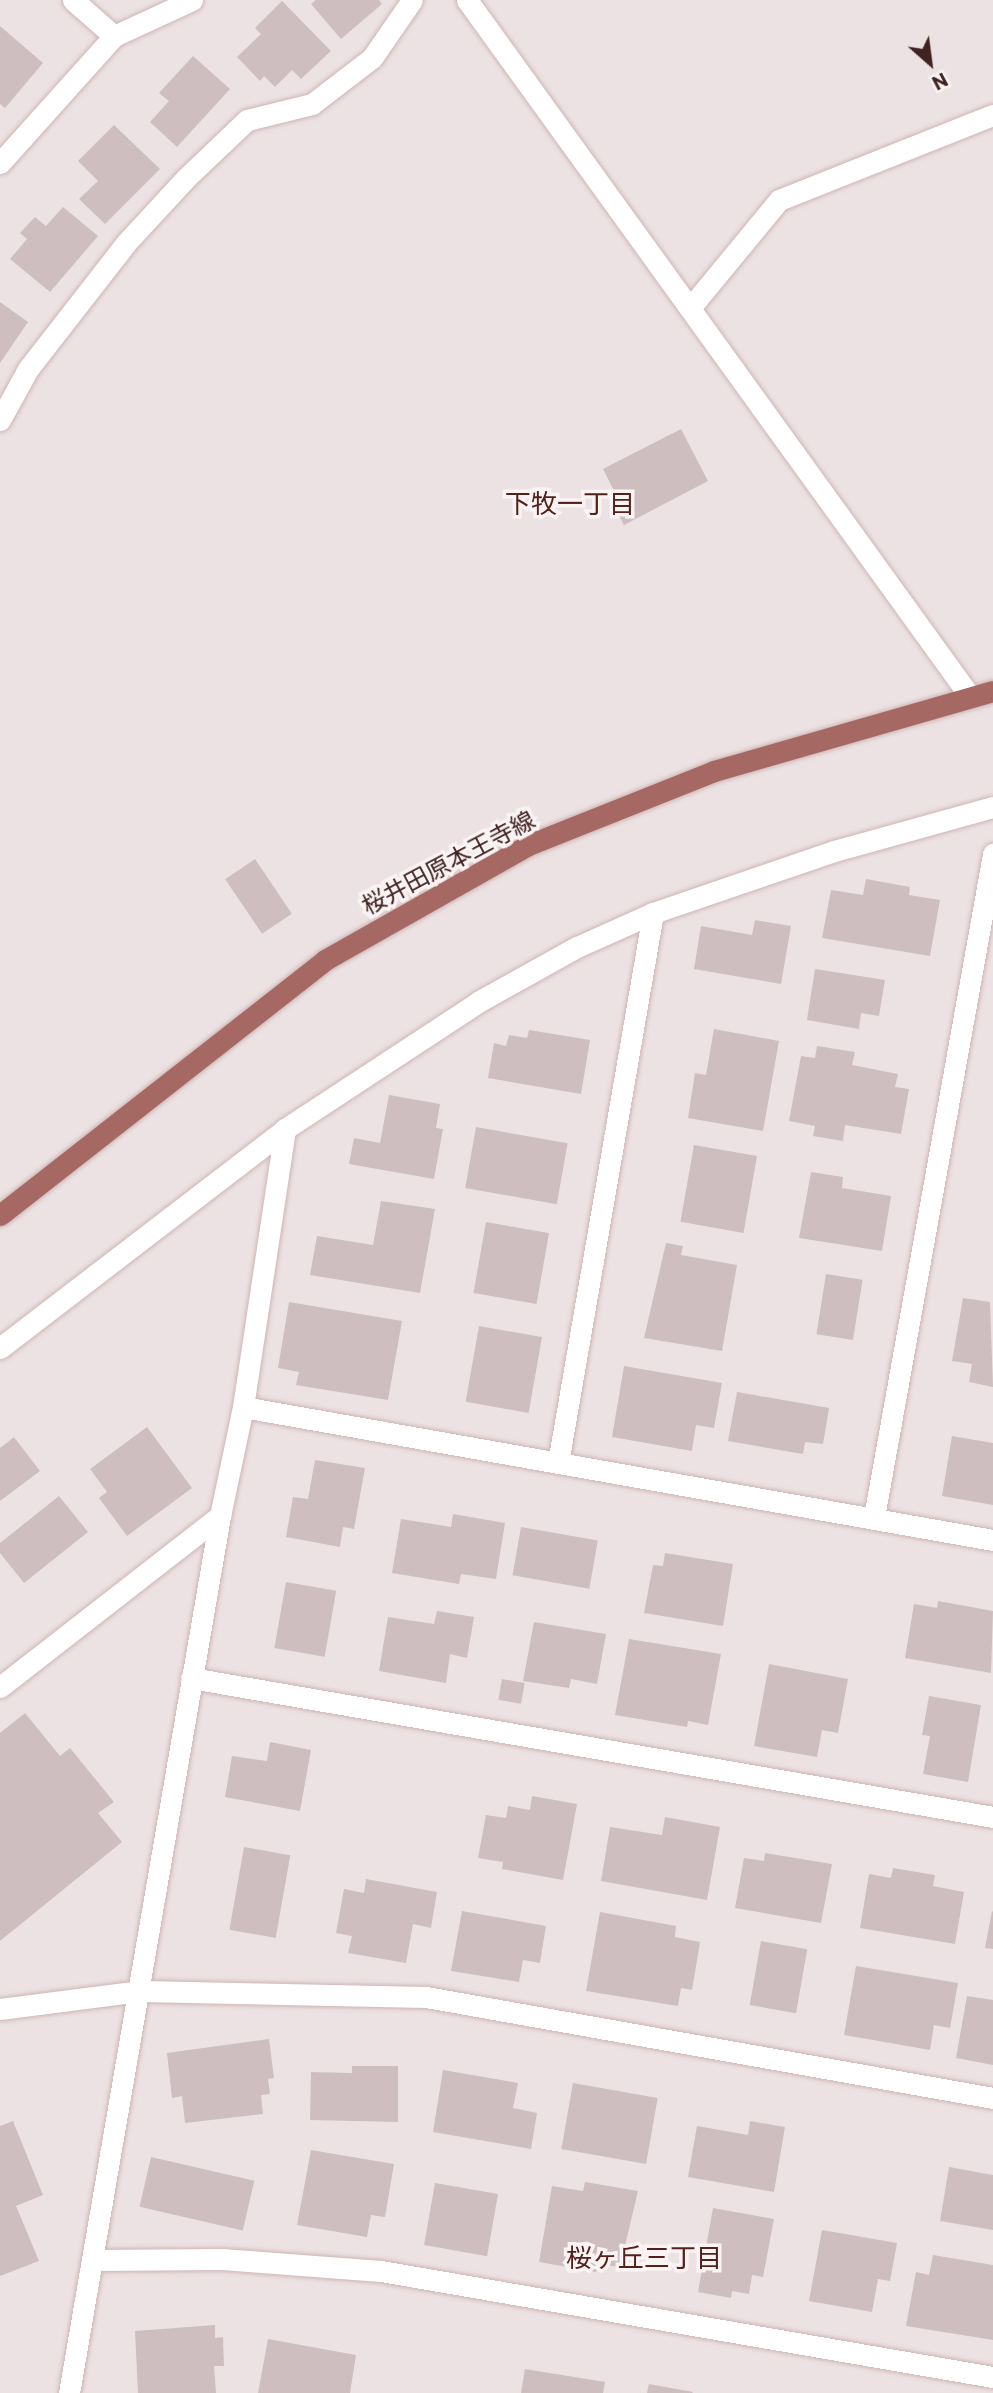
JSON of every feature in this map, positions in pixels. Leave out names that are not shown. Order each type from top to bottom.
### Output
[{"type":"main road","name":"桜井田原本王寺線","points":[[0,1215],[325,960],[528,845],[714,771],[969,695],[993,691]]},
{"type":"street","points":[[73,0],[114,36]]},
{"type":"street","points":[[0,163],[114,36],[192,0]]},
{"type":"street","points":[[0,420],[27,369],[126,243],[186,178],[247,120],[312,104],[372,58],[412,0]]},
{"type":"street","points":[[467,0],[969,695]]},
{"type":"street","points":[[690,308],[779,200],[993,115]]},
{"type":"street","points":[[0,1348],[285,1129],[478,1002],[577,947],[653,913],[834,851],[993,807]]},
{"type":"street","points":[[874,1517],[993,854]]},
{"type":"street","points":[[558,1463],[653,913]]},
{"type":"street","points":[[69,2393],[141,1991],[191,1678],[243,1407],[285,1129]]},
{"type":"street","points":[[243,1407],[993,1540]]},
{"type":"street","points":[[0,1687],[220,1516]]},
{"type":"street","points":[[191,1678],[993,1817]]},
{"type":"street","points":[[0,2009],[141,1991],[426,1997],[993,2098]]},
{"type":"street","points":[[93,2260],[222,2259],[381,2271],[993,2377]]},
{"type":"building","points":[[316,0],[379,0],[382,4],[341,39],[311,4]]},
{"type":"building","points":[[282,1],[331,51],[301,79],[292,70],[275,87],[264,76],[260,81],[237,57],[261,34],[255,28]]},
{"type":"building","points":[[0,26],[43,63],[5,108],[0,104]]},
{"type":"building","points":[[193,56],[230,89],[177,147],[150,122],[169,101],[159,93]]},
{"type":"building","points":[[114,125],[160,169],[105,224],[79,199],[98,181],[78,161]]},
{"type":"building","points":[[63,207],[98,236],[50,292],[10,259],[27,239],[20,233],[35,217],[46,226]]},
{"type":"building","points":[[0,302],[28,322],[0,363]]},
{"type":"building","points":[[681,429],[708,481],[624,525],[608,494],[614,491],[603,469]]},
{"type":"building","points":[[255,859],[292,914],[262,934],[225,879]]},
{"type":"building","points":[[866,879],[910,887],[909,895],[940,900],[930,956],[822,938],[831,890],[863,895]]},
{"type":"building","points":[[755,920],[791,926],[781,984],[694,969],[701,926],[752,935]]},
{"type":"building","points":[[815,969],[885,980],[879,1016],[861,1013],[859,1029],[807,1020]]},
{"type":"building","points":[[714,1029],[779,1041],[763,1131],[688,1118],[695,1073],[706,1075]]},
{"type":"building","points":[[529,1030],[590,1040],[581,1094],[488,1078],[494,1043],[506,1046],[509,1035],[527,1038]]},
{"type":"building","points":[[817,1046],[855,1052],[852,1065],[898,1074],[895,1087],[909,1089],[901,1134],[845,1125],[843,1141],[813,1136],[815,1126],[789,1121],[801,1056],[815,1058]]},
{"type":"building","points":[[389,1095],[440,1104],[436,1128],[443,1129],[434,1179],[349,1164],[354,1138],[380,1143]]},
{"type":"building","points":[[476,1127],[568,1143],[557,1204],[465,1188]]},
{"type":"building","points":[[694,1145],[757,1156],[743,1233],[680,1222]]},
{"type":"building","points":[[811,1172],[843,1177],[842,1188],[891,1196],[882,1251],[799,1238]]},
{"type":"building","points":[[381,1201],[435,1209],[420,1293],[310,1275],[317,1236],[373,1245]]},
{"type":"building","points":[[486,1222],[549,1233],[537,1304],[473,1293]]},
{"type":"building","points":[[666,1243],[683,1246],[681,1255],[737,1265],[722,1351],[644,1338]]},
{"type":"building","points":[[826,1274],[863,1280],[853,1340],[816,1334]]},
{"type":"building","points":[[963,1298],[990,1302],[993,1387],[969,1382],[972,1364],[952,1361]]},
{"type":"building","points":[[289,1302],[402,1321],[388,1400],[296,1385],[299,1372],[278,1368]]},
{"type":"building","points":[[479,1326],[542,1337],[529,1413],[466,1402]]},
{"type":"building","points":[[624,1366],[722,1383],[714,1428],[696,1425],[692,1451],[612,1437]]},
{"type":"building","points":[[737,1392],[829,1408],[823,1444],[805,1442],[803,1454],[728,1441]]},
{"type":"building","points":[[147,1427],[192,1488],[127,1536],[99,1498],[107,1492],[90,1469]]},
{"type":"building","points":[[952,1436],[993,1443],[993,1505],[942,1496]]},
{"type":"building","points":[[14,1437],[40,1471],[0,1501],[0,1448]]},
{"type":"building","points":[[315,1460],[365,1468],[354,1529],[343,1527],[340,1547],[286,1537],[293,1497],[308,1499]]},
{"type":"building","points":[[59,1496],[88,1532],[24,1583],[0,1553],[0,1543]]},
{"type":"building","points":[[453,1514],[505,1523],[496,1579],[461,1574],[459,1584],[392,1573],[401,1519],[451,1527]]},
{"type":"building","points":[[521,1527],[598,1541],[589,1589],[512,1575]]},
{"type":"building","points":[[665,1553],[733,1564],[723,1626],[644,1613],[653,1565],[663,1566]]},
{"type":"building","points":[[286,1582],[336,1591],[325,1657],[274,1648]]},
{"type":"building","points":[[938,1601],[993,1611],[991,1673],[905,1658],[914,1604],[937,1608]]},
{"type":"building","points":[[437,1611],[474,1617],[467,1658],[450,1654],[446,1683],[379,1671],[388,1617],[434,1624]]},
{"type":"building","points":[[534,1622],[606,1634],[597,1684],[571,1679],[569,1688],[523,1681]]},
{"type":"building","points":[[629,1639],[721,1654],[708,1725],[688,1721],[687,1727],[615,1715]]},
{"type":"building","points":[[769,1664],[848,1679],[838,1733],[822,1730],[817,1757],[754,1746]]},
{"type":"building","points":[[502,1679],[525,1683],[521,1704],[498,1700]]},
{"type":"building","points":[[929,1696],[981,1705],[968,1782],[923,1774],[930,1736],[922,1735]]},
{"type":"building","points":[[25,1713],[60,1756],[70,1748],[114,1802],[98,1813],[122,1842],[0,1941],[0,1733]]},
{"type":"building","points":[[270,1742],[311,1750],[300,1811],[225,1797],[232,1756],[267,1761]]},
{"type":"building","points":[[532,1796],[577,1804],[563,1880],[502,1869],[503,1862],[478,1858],[486,1815],[506,1818],[508,1806],[530,1810]]},
{"type":"building","points":[[665,1817],[720,1827],[707,1900],[601,1881],[610,1827],[662,1835]]},
{"type":"building","points":[[244,1847],[290,1855],[276,1938],[229,1930]]},
{"type":"building","points":[[765,1853],[832,1864],[821,1923],[735,1908],[744,1858],[764,1861]]},
{"type":"building","points":[[893,1868],[935,1875],[933,1886],[964,1892],[955,1944],[860,1928],[869,1874],[891,1878]]},
{"type":"building","points":[[366,1879],[437,1892],[431,1928],[413,1924],[406,1963],[348,1953],[352,1936],[336,1933],[344,1889],[364,1893]]},
{"type":"building","points":[[462,1911],[546,1926],[540,1963],[523,1960],[519,1982],[451,1971]]},
{"type":"building","points":[[600,1912],[676,1926],[675,1937],[700,1942],[692,1990],[681,1988],[678,2006],[586,1991]]},
{"type":"building","points":[[993,1912],[993,1949],[985,1948]]},
{"type":"building","points":[[761,1941],[807,1949],[796,2013],[750,2005]]},
{"type":"building","points":[[856,1966],[958,1983],[950,2028],[934,2025],[930,2050],[844,2035]]},
{"type":"building","points":[[967,1996],[993,2000],[993,2065],[956,2058]]},
{"type":"building","points":[[269,2039],[274,2078],[268,2079],[270,2094],[261,2095],[263,2114],[185,2123],[182,2096],[172,2098],[167,2053]]},
{"type":"building","points":[[352,2066],[398,2066],[398,2122],[310,2120],[311,2072],[352,2073]]},
{"type":"building","points":[[443,2070],[518,2083],[513,2108],[537,2113],[531,2149],[433,2132]]},
{"type":"building","points":[[573,2083],[658,2098],[646,2164],[561,2149]]},
{"type":"building","points":[[13,2121],[43,2195],[16,2206],[39,2261],[0,2276],[0,2126]]},
{"type":"building","points":[[750,2121],[785,2127],[774,2192],[688,2177],[697,2126],[748,2135]]},
{"type":"building","points":[[311,2150],[394,2164],[385,2217],[371,2215],[367,2237],[297,2225]]},
{"type":"building","points":[[151,2157],[254,2181],[243,2231],[140,2207]]},
{"type":"building","points":[[949,2167],[993,2175],[993,2230],[940,2221]]},
{"type":"building","points":[[585,2182],[638,2191],[620,2267],[598,2264],[596,2272],[539,2262],[552,2186],[583,2191]]},
{"type":"building","points":[[435,2183],[498,2194],[487,2256],[424,2245]]},
{"type":"building","points":[[713,2208],[774,2219],[763,2277],[752,2275],[749,2294],[732,2291],[731,2298],[698,2292]]},
{"type":"building","points":[[822,2230],[897,2243],[890,2281],[878,2279],[872,2312],[809,2301]]},
{"type":"building","points":[[933,2255],[993,2265],[993,2340],[906,2326],[916,2272],[929,2275]]},
{"type":"building","points":[[215,2325],[215,2338],[223,2337],[224,2366],[214,2366],[216,2393],[138,2393],[135,2331]]},
{"type":"building","points":[[268,2339],[356,2355],[350,2393],[258,2393]]},
{"type":"building","points":[[525,2369],[605,2382],[603,2393],[521,2393]]},
{"type":"building","points":[[649,2384],[693,2392],[647,2393]]},
{"type":"district","name":"下牧一丁目","points":[[570,503]]},
{"type":"district","name":"桜ヶ丘三丁目","points":[[644,2257]]}]
